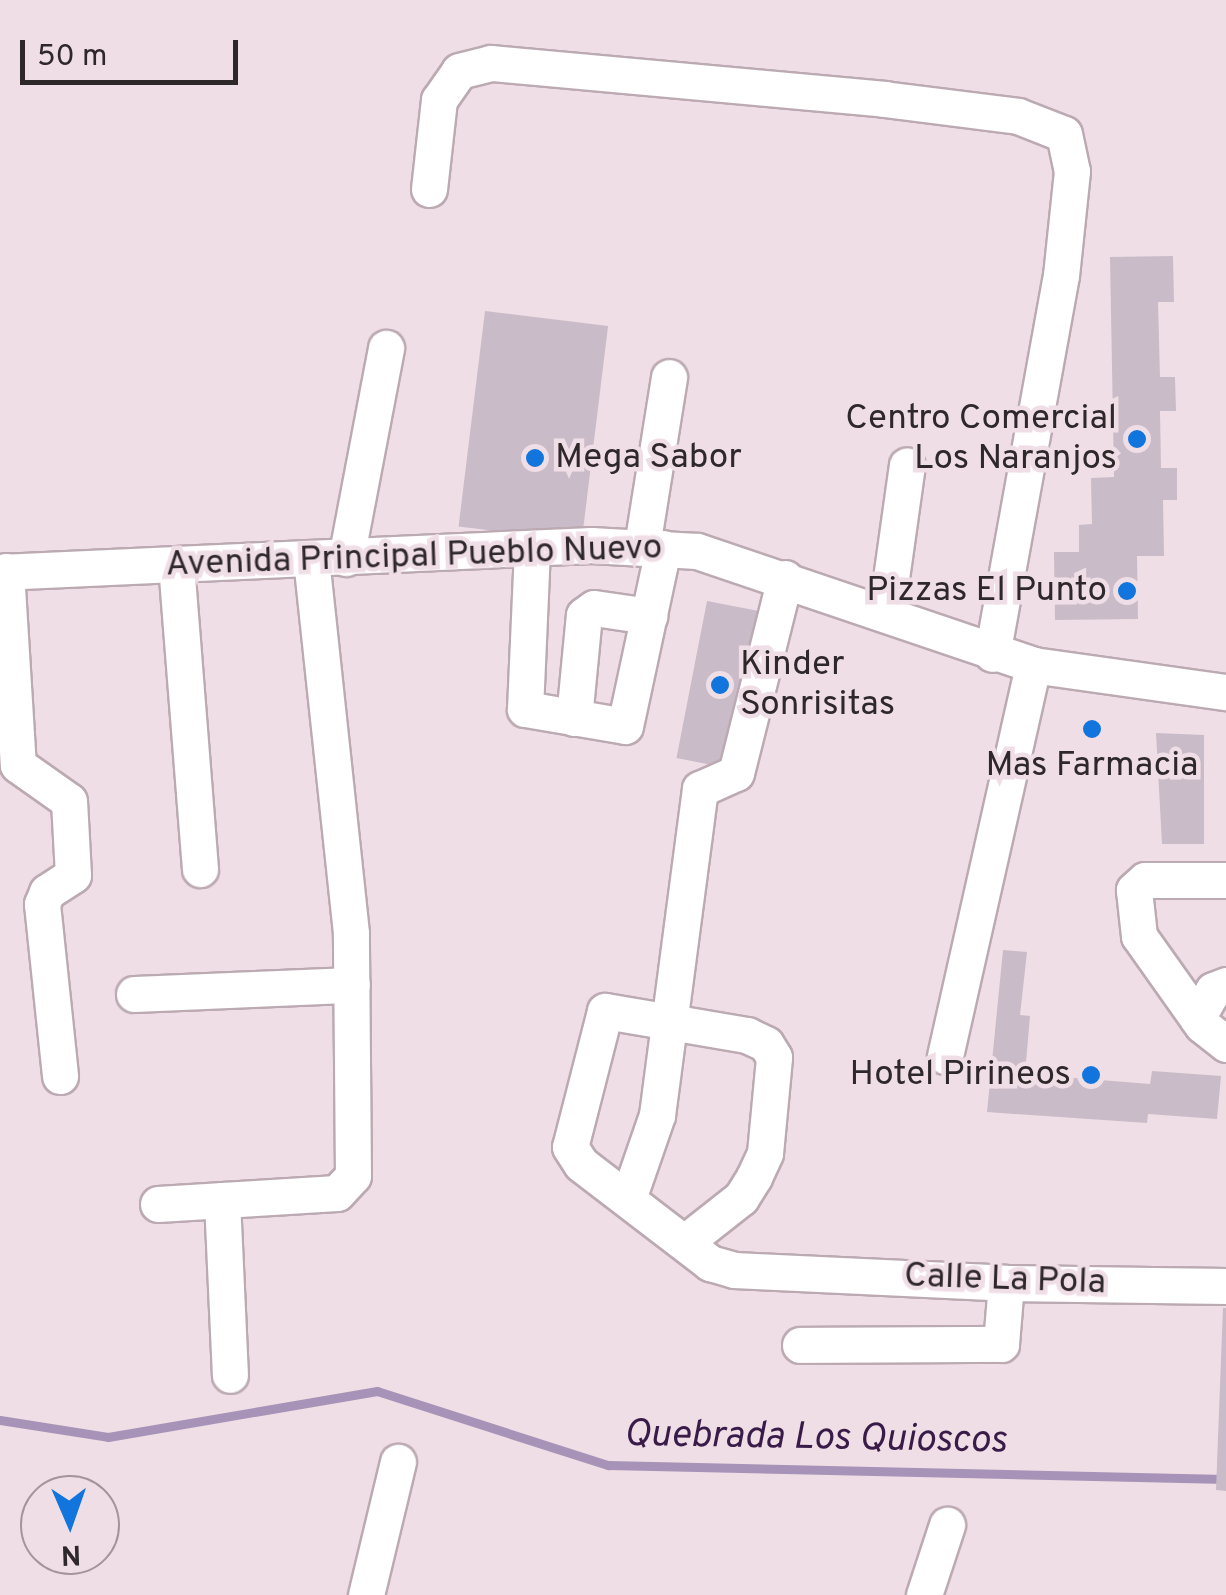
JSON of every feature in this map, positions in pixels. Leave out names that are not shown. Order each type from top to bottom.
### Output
[{"type":"street","points":[[429,188],[439,100],[459,71],[491,63],[884,99],[1018,116],[1064,134],[1072,171],[1061,276],[992,654]]},
{"type":"street","points":[[158,1204],[337,1193],[352,1176],[352,985],[328,558],[386,348]]},
{"type":"street","points":[[532,549],[523,704],[574,718],[630,722],[648,616],[668,377]]},
{"type":"street","points":[[886,614],[907,466]]},
{"type":"street","name":"Avenida Principal Pueblo Nuevo","points":[[3,572],[532,549],[653,547],[697,551],[1033,665],[1226,692]]},
{"type":"street","points":[[176,564],[200,869]]},
{"type":"street","points":[[3,572],[18,764],[69,801],[73,876],[46,892],[42,904],[60,1076]]},
{"type":"street","points":[[629,1196],[657,1116],[700,789],[736,773],[785,578]]},
{"type":"street","points":[[574,718],[584,615],[594,608],[648,616]]},
{"type":"street","points":[[945,1056],[1033,665]]},
{"type":"street","points":[[1226,880],[1145,880],[1134,890],[1139,936],[1197,1018],[1226,1044]]},
{"type":"street","points":[[134,994],[352,985]]},
{"type":"street","points":[[1197,1018],[1213,990],[1226,985]]},
{"type":"street","name":"Calle La Pola","points":[[667,1019],[612,1009],[599,1017],[570,1147],[581,1164],[629,1196],[710,1262],[734,1270],[1006,1282],[1226,1286]]},
{"type":"street","points":[[667,1019],[747,1035],[766,1044],[774,1057],[765,1153],[754,1177],[740,1198],[685,1242]]},
{"type":"street","points":[[222,1200],[230,1375]]},
{"type":"street","points":[[800,1345],[1015,1344],[1006,1282]]},
{"type":"street","points":[[366,1595],[398,1462]]},
{"type":"street","points":[[924,1595],[947,1525]]},
{"type":"building","name":"Centro Comercial Los Naranjos","points":[[1173,256],[1174,302],[1158,302],[1160,377],[1175,377],[1176,411],[1160,411],[1161,468],[1177,468],[1177,500],[1163,500],[1164,556],[1137,556],[1138,619],[1055,620],[1054,552],[1079,552],[1079,525],[1092,524],[1091,478],[1114,477],[1110,257]]},
{"type":"building","points":[[485,311],[608,326],[582,541],[459,526]]},
{"type":"building","points":[[707,601],[774,614],[743,771],[676,758]]},
{"type":"building","points":[[1156,733],[1204,735],[1204,844],[1162,844]]},
{"type":"building","points":[[1003,950],[1027,952],[1020,1015],[1030,1016],[1025,1074],[1150,1084],[1152,1071],[1221,1076],[1217,1119],[1148,1114],[1147,1123],[987,1112]]},
{"type":"building","points":[[1226,1308],[1226,1491],[1216,1490]]},
{"type":"waterway","name":"Quebrada Los Quioscos","points":[[0,1420],[108,1437],[377,1391],[608,1465],[1226,1479]]},
{"type":"place","name":"Centro Comercial Los Naranjos","points":[[1137,439]]},
{"type":"place","name":"Mega Sabor","points":[[535,458]]},
{"type":"place","name":"Pizzas El Punto","points":[[1127,591]]},
{"type":"place","name":"Kinder Sonrisitas","points":[[720,685]]},
{"type":"place","name":"Mas Farmacia","points":[[1092,729]]},
{"type":"place","name":"Hotel Pirineos","points":[[1091,1075]]}]
